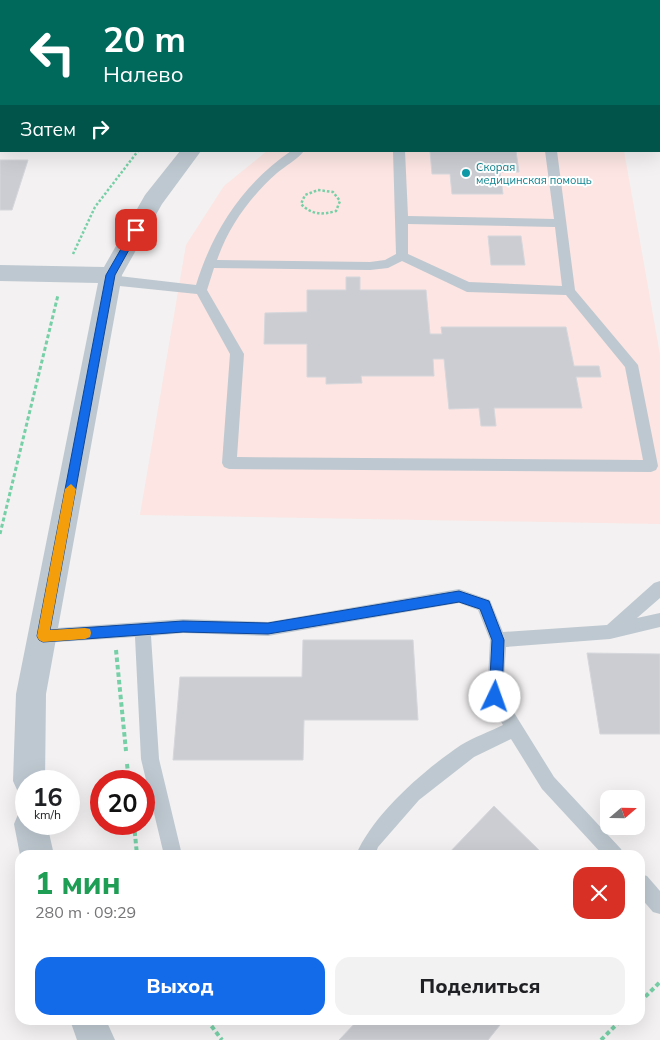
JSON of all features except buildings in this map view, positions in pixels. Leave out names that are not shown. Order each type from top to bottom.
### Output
[{"type":"street","points":[[29,770],[31,694],[110,278],[153,200],[190,152]]},
{"type":"street","points":[[0,273],[63,274],[110,278]]},
{"type":"street","points":[[33,835],[36,850]]},
{"type":"street","points":[[90,1025],[96,1040]]},
{"type":"lane","points":[[297,152],[277,165],[233,215],[213,252],[201,290],[237,354],[229,463],[652,466],[630,365],[569,291],[552,152]]},
{"type":"lane","points":[[399,152],[402,256]]},
{"type":"lane","points":[[402,220],[561,223]]},
{"type":"lane","points":[[209,264],[370,266],[388,264],[402,256]]},
{"type":"lane","points":[[402,256],[467,287],[569,291]]},
{"type":"lane","points":[[110,278],[201,290]]},
{"type":"lane","points":[[610,632],[660,588]]},
{"type":"lane","points":[[43,636],[183,626],[268,629],[459,596],[484,605],[498,640],[495,697],[548,783],[610,850]]},
{"type":"lane","points":[[498,640],[610,632],[660,620]]},
{"type":"lane","points":[[143,629],[150,759],[172,850]]},
{"type":"lane","points":[[368,850],[372,841],[413,794],[468,751],[514,728]]},
{"type":"lane","points":[[645,888],[660,905]]},
{"type":"path","points":[[0,534],[63,274],[95,207],[137,152]]},
{"type":"path","points":[[318,190],[333,192],[340,201],[336,211],[323,216],[309,213],[301,204],[305,195],[318,190]]},
{"type":"path","points":[[115,631],[126,753]]},
{"type":"path","points":[[127,762],[128,770]]},
{"type":"path","points":[[135,835],[137,850]]},
{"type":"path","points":[[645,997],[660,982]]},
{"type":"path","points":[[211,1025],[222,1040]]},
{"type":"path","points":[[601,1040],[616,1025]]},
{"type":"shaded area","points":[[266,152],[624,152],[660,355],[660,524],[140,515],[186,245],[224,186]]},
{"type":"slow traffic","points":[[71,489],[43,636],[85,633]]},
{"type":"place","name":"Скорая медицинская помощь","points":[[466,173]]},
{"type":"route","points":[[136,230],[111,275],[43,636],[183,626],[268,629],[459,596],[484,605],[498,640],[495,697]]}]
